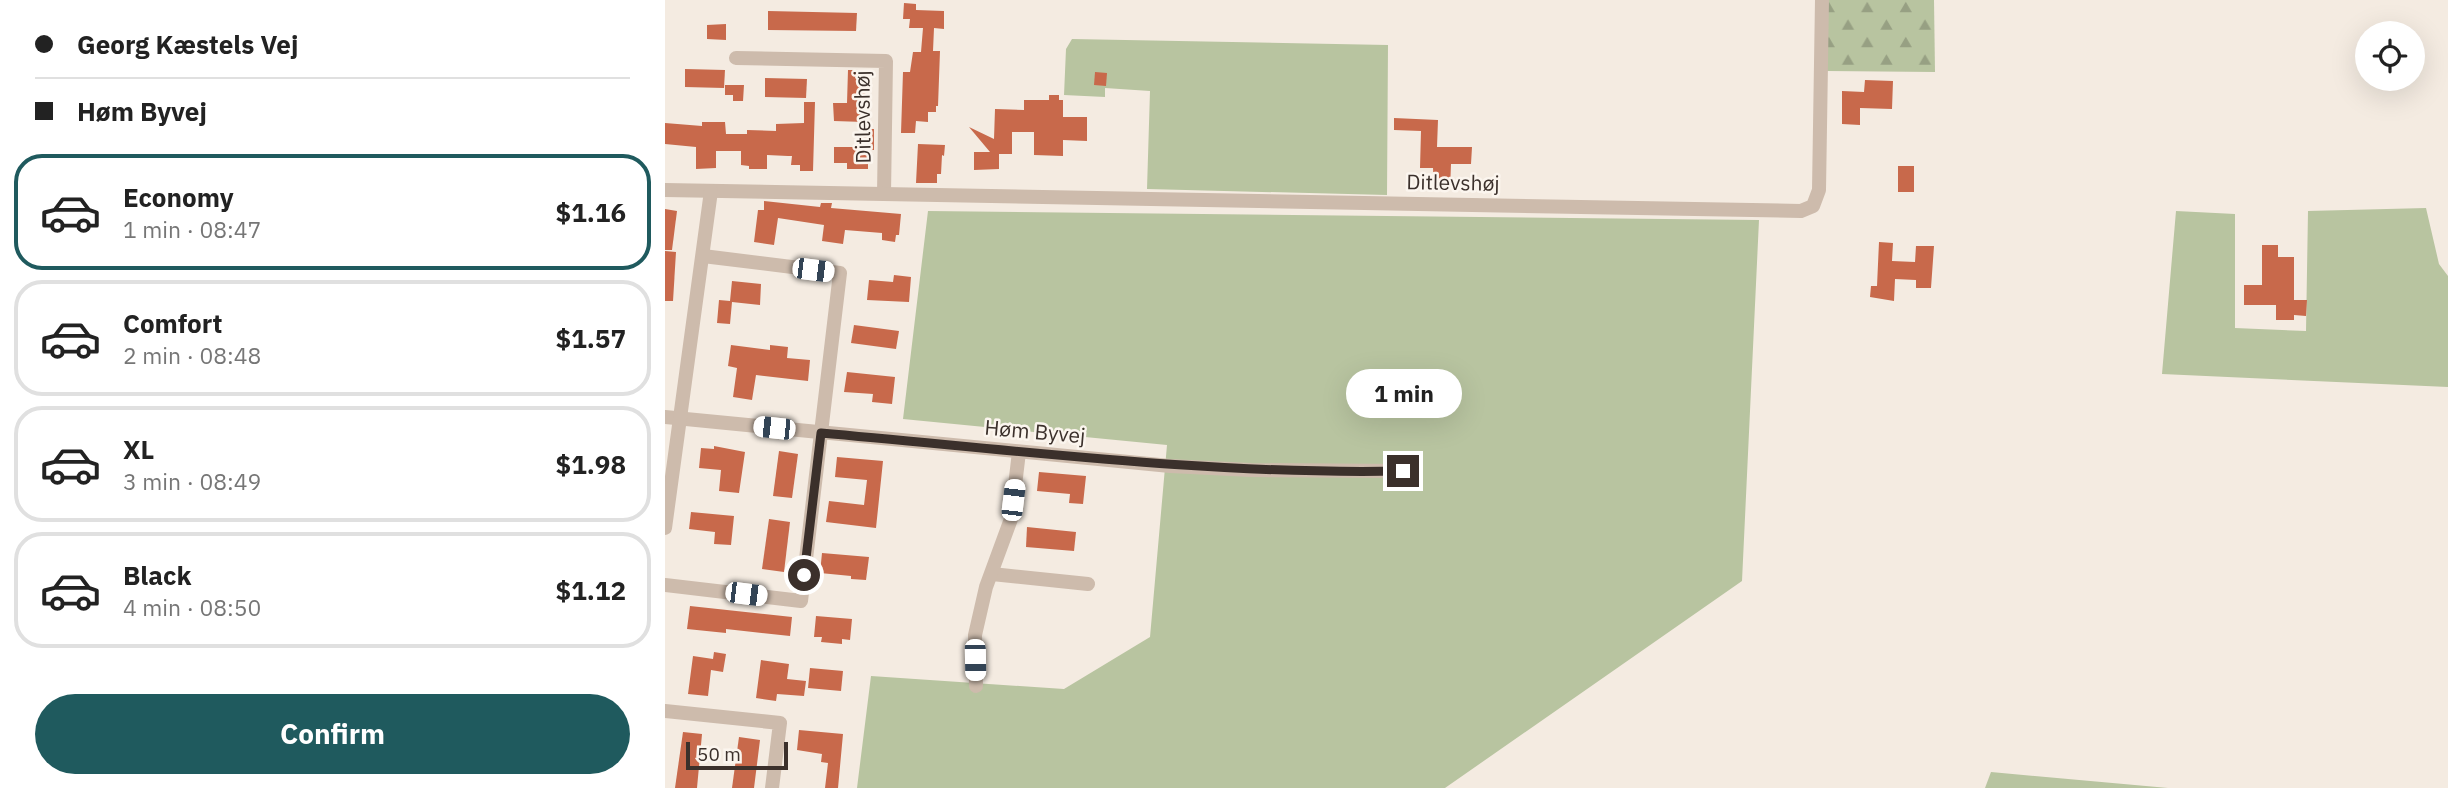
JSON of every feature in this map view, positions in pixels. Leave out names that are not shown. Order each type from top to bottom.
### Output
[{"type":"street","name":"Ditlevshøj","points":[[665,190],[1801,211],[1813,206],[1819,190],[1822,0]]},
{"type":"street","name":"Ditlevshøj","points":[[736,58],[886,61],[884,194]]},
{"type":"street","points":[[665,528],[711,191]]},
{"type":"street","points":[[665,585],[801,601],[840,273],[703,256]]},
{"type":"street","name":"Høm Byvej","points":[[665,417],[1019,452],[1251,470],[1403,471]]},
{"type":"street","points":[[975,686],[975,635],[986,587],[1011,519],[1019,452]]},
{"type":"street","points":[[992,574],[1088,584]]},
{"type":"street","points":[[665,711],[780,723],[772,788]]},
{"type":"green space","points":[[1826,0],[1934,0],[1935,72],[1826,71]]},
{"type":"green space","points":[[1072,39],[1388,45],[1387,195],[1147,189],[1150,91],[1105,88],[1105,97],[1064,95],[1066,49]]},
{"type":"green space","points":[[2426,208],[2439,264],[2448,276],[2448,387],[2162,374],[2176,211],[2235,214],[2235,328],[2306,331],[2308,211]]},
{"type":"green space","points":[[928,211],[1759,220],[1742,581],[1445,788],[857,788],[871,676],[1064,689],[1150,637],[1167,445],[903,419]]},
{"type":"green space","points":[[1991,772],[2168,788],[1985,788]]},
{"type":"building","points":[[904,3],[916,4],[916,10],[944,11],[944,29],[934,28],[933,51],[940,51],[938,106],[936,112],[928,112],[928,122],[916,121],[915,133],[901,133],[903,72],[910,72],[913,52],[921,52],[923,28],[909,28],[910,19],[903,19]]},
{"type":"building","points":[[768,11],[857,13],[856,31],[768,30]]},
{"type":"building","points":[[726,24],[726,40],[707,39],[707,25]]},
{"type":"building","points":[[685,69],[725,70],[724,88],[685,87]]},
{"type":"building","points":[[848,70],[860,70],[860,80],[866,80],[864,122],[834,121],[833,103],[847,103]]},
{"type":"building","points":[[1095,72],[1107,73],[1106,86],[1094,85]]},
{"type":"building","points":[[765,78],[807,79],[806,98],[765,97]]},
{"type":"building","points":[[1865,80],[1893,81],[1892,109],[1860,108],[1860,125],[1842,124],[1842,91],[1864,92]]},
{"type":"building","points":[[725,85],[744,85],[743,101],[733,101],[733,95],[725,95]]},
{"type":"building","points":[[1049,95],[1059,95],[1059,100],[1063,100],[1063,117],[1087,117],[1087,141],[1063,140],[1063,156],[1034,155],[1034,132],[1012,132],[1012,154],[999,154],[999,169],[974,170],[974,152],[990,152],[969,127],[994,139],[995,109],[1024,110],[1024,100],[1049,100]]},
{"type":"building","points":[[804,102],[815,102],[813,171],[800,171],[800,165],[791,165],[792,156],[767,155],[767,169],[749,169],[749,166],[741,165],[741,151],[716,151],[716,168],[696,169],[696,147],[665,144],[665,123],[702,126],[702,122],[725,122],[726,134],[747,134],[747,130],[776,131],[776,124],[804,123]]},
{"type":"building","points":[[1394,118],[1438,120],[1437,147],[1472,147],[1471,164],[1451,164],[1450,190],[1434,189],[1433,168],[1420,168],[1421,131],[1394,130]]},
{"type":"building","points":[[861,129],[874,129],[874,150],[868,150],[868,169],[847,169],[847,163],[834,163],[834,147],[861,147]]},
{"type":"building","points":[[918,144],[945,145],[937,183],[916,183]]},
{"type":"building","points":[[1898,166],[1914,166],[1914,192],[1898,192]]},
{"type":"building","points":[[764,201],[820,207],[821,203],[832,203],[831,208],[901,214],[899,235],[896,235],[895,242],[882,240],[882,233],[845,230],[843,244],[822,241],[824,225],[778,218],[774,245],[754,242],[758,210],[764,210]]},
{"type":"building","points":[[665,209],[677,211],[672,250],[665,250]]},
{"type":"building","points":[[1879,242],[1893,243],[1892,261],[1915,262],[1916,246],[1934,246],[1931,288],[1916,288],[1916,280],[1895,279],[1894,301],[1870,297],[1871,286],[1877,286]]},
{"type":"building","points":[[2262,245],[2278,245],[2278,257],[2294,257],[2294,300],[2307,300],[2306,316],[2294,315],[2294,320],[2276,320],[2276,305],[2244,305],[2244,285],[2262,285]]},
{"type":"building","points":[[665,251],[676,252],[673,301],[665,301]]},
{"type":"building","points":[[894,275],[911,277],[909,302],[867,300],[869,280],[893,282]]},
{"type":"building","points":[[732,281],[761,284],[760,305],[732,302],[730,324],[717,323],[719,300],[730,301]]},
{"type":"building","points":[[854,325],[899,331],[896,349],[851,343]]},
{"type":"building","points":[[731,345],[770,350],[770,345],[788,347],[787,358],[810,360],[808,381],[756,375],[752,400],[733,397],[737,368],[728,366]]},
{"type":"building","points":[[847,372],[895,377],[892,404],[872,402],[873,394],[844,392]]},
{"type":"building","points":[[714,446],[745,452],[739,493],[719,491],[721,470],[699,468],[701,448],[714,449]]},
{"type":"building","points":[[779,451],[798,454],[792,498],[773,496]]},
{"type":"building","points":[[837,457],[883,461],[876,528],[826,522],[829,501],[864,505],[867,480],[835,477]]},
{"type":"building","points":[[1039,472],[1086,476],[1083,504],[1069,503],[1070,494],[1037,491]]},
{"type":"building","points":[[691,512],[734,516],[731,545],[714,544],[715,532],[689,529]]},
{"type":"building","points":[[769,519],[790,522],[784,572],[762,569]]},
{"type":"building","points":[[1027,527],[1076,532],[1074,551],[1026,547]]},
{"type":"building","points":[[822,553],[869,557],[866,580],[820,573]]},
{"type":"building","points":[[690,606],[792,617],[790,636],[726,629],[726,633],[687,629]]},
{"type":"building","points":[[816,616],[852,619],[850,640],[842,639],[842,644],[821,642],[822,637],[814,637]]},
{"type":"building","points":[[714,652],[726,654],[723,672],[711,670],[708,696],[688,694],[693,656],[713,659]]},
{"type":"building","points":[[761,660],[789,664],[787,679],[806,681],[804,696],[777,694],[776,701],[756,698]]},
{"type":"building","points":[[810,668],[843,671],[841,691],[808,688]]},
{"type":"building","points":[[799,730],[843,734],[838,788],[825,788],[828,763],[821,762],[822,754],[797,750]]},
{"type":"building","points":[[683,732],[702,734],[697,788],[675,788]]},
{"type":"building","points":[[739,737],[760,740],[754,788],[732,788]]},
{"type":"route","points":[[804,575],[821,433],[1170,466],[1334,472],[1403,471]]}]
